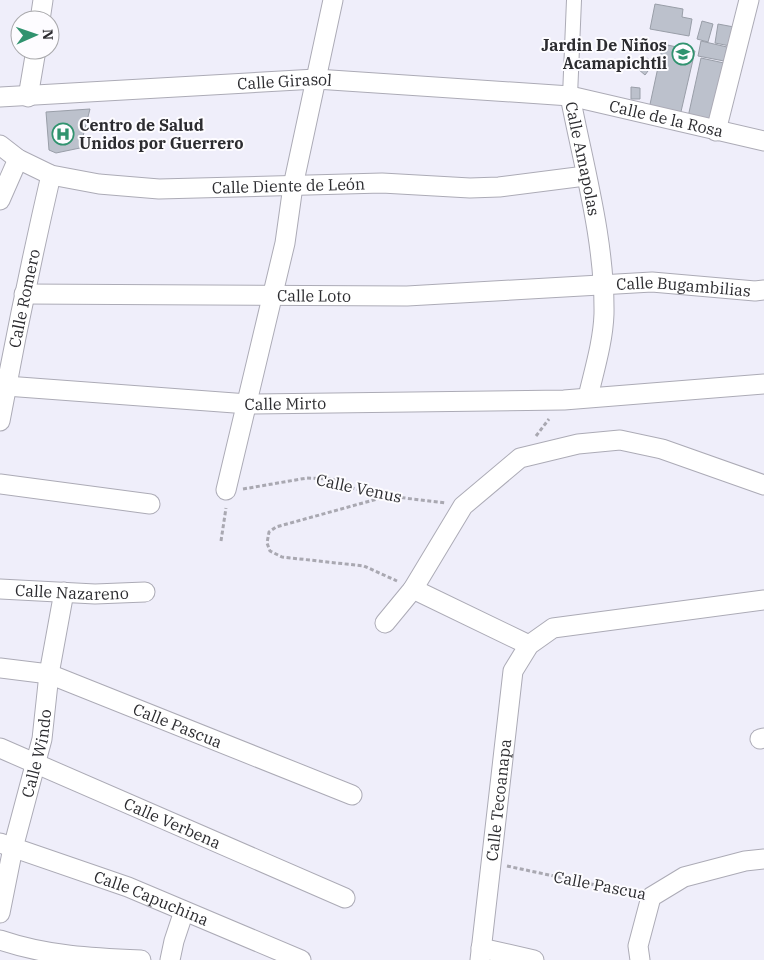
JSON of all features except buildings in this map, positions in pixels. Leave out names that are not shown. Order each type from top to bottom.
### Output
[{"type":"street","points":[[226,490],[227,476],[248,404],[285,243],[293,186],[333,0]]},
{"type":"street","name":"Calle Amapolas","points":[[574,0],[570,96],[598,235],[603,285],[604,316],[588,397]]},
{"type":"street","points":[[716,130],[749,0]]},
{"type":"street","points":[[28,97],[34,60]]},
{"type":"street","name":"Calle Girasol","points":[[0,97],[28,97],[316,79],[570,96]]},
{"type":"street","name":"Calle de la Rosa","points":[[570,96],[764,141]]},
{"type":"street","name":"Calle Diente de León","points":[[0,145],[18,159],[51,175],[99,184],[159,189],[382,183],[470,188],[499,187],[585,176]]},
{"type":"street","points":[[0,200],[18,159]]},
{"type":"street","name":"Calle Romero","points":[[0,421],[6,386],[8,342],[24,294],[51,175]]},
{"type":"street","name":"Calle Bugambilias","points":[[603,285],[652,282],[755,291],[764,290]]},
{"type":"street","name":"Calle Loto","points":[[24,294],[407,296],[517,288],[603,285]]},
{"type":"street","name":"Calle Mirto","points":[[6,386],[248,404],[564,400],[764,384]]},
{"type":"street","points":[[385,623],[414,589],[463,506],[520,458],[578,444],[620,440],[662,449],[764,485]]},
{"type":"street","points":[[0,484],[150,504]]},
{"type":"street","name":"Calle Nazareno","points":[[0,589],[64,592],[145,592]]},
{"type":"street","points":[[414,589],[529,645],[553,628],[764,600]]},
{"type":"street","name":"Calle Windo","points":[[0,913],[7,845],[37,764],[42,739],[49,674],[64,592]]},
{"type":"street","name":"Calle Tecoanapa","points":[[480,954],[513,672],[529,645]]},
{"type":"street","name":"Calle Pascua","points":[[0,668],[49,674],[352,795]]},
{"type":"street","name":"Calle Verbena","points":[[0,748],[345,898]]},
{"type":"street","name":"Calle Capuchina","points":[[7,845],[128,887],[302,960]]},
{"type":"street","name":"Calle Pascua","points":[[651,897],[684,876],[745,861],[764,859]]},
{"type":"street","points":[[640,960],[638,946],[651,897]]},
{"type":"street","points":[[170,960],[184,911]]},
{"type":"street","points":[[0,940],[30,951],[81,957],[141,960]]},
{"type":"street","points":[[480,954],[534,960]]},
{"type":"path","points":[[520,458],[564,400]]},
{"type":"path","name":"Calle Venus","points":[[226,490],[307,478],[333,480],[348,487],[388,496],[463,506]]},
{"type":"path","points":[[222,541],[226,490]]},
{"type":"path","points":[[388,496],[276,527],[269,532],[267,543],[270,551],[282,557],[364,566],[414,589]]},
{"type":"path","name":"Calle Pascua","points":[[490,862],[651,897]]},
{"type":"place","name":"Jardin De Niños Acamapichtli","points":[[683,54]]},
{"type":"place","name":"Centro de Salud Unidos por Guerrero","points":[[63,134]]}]
